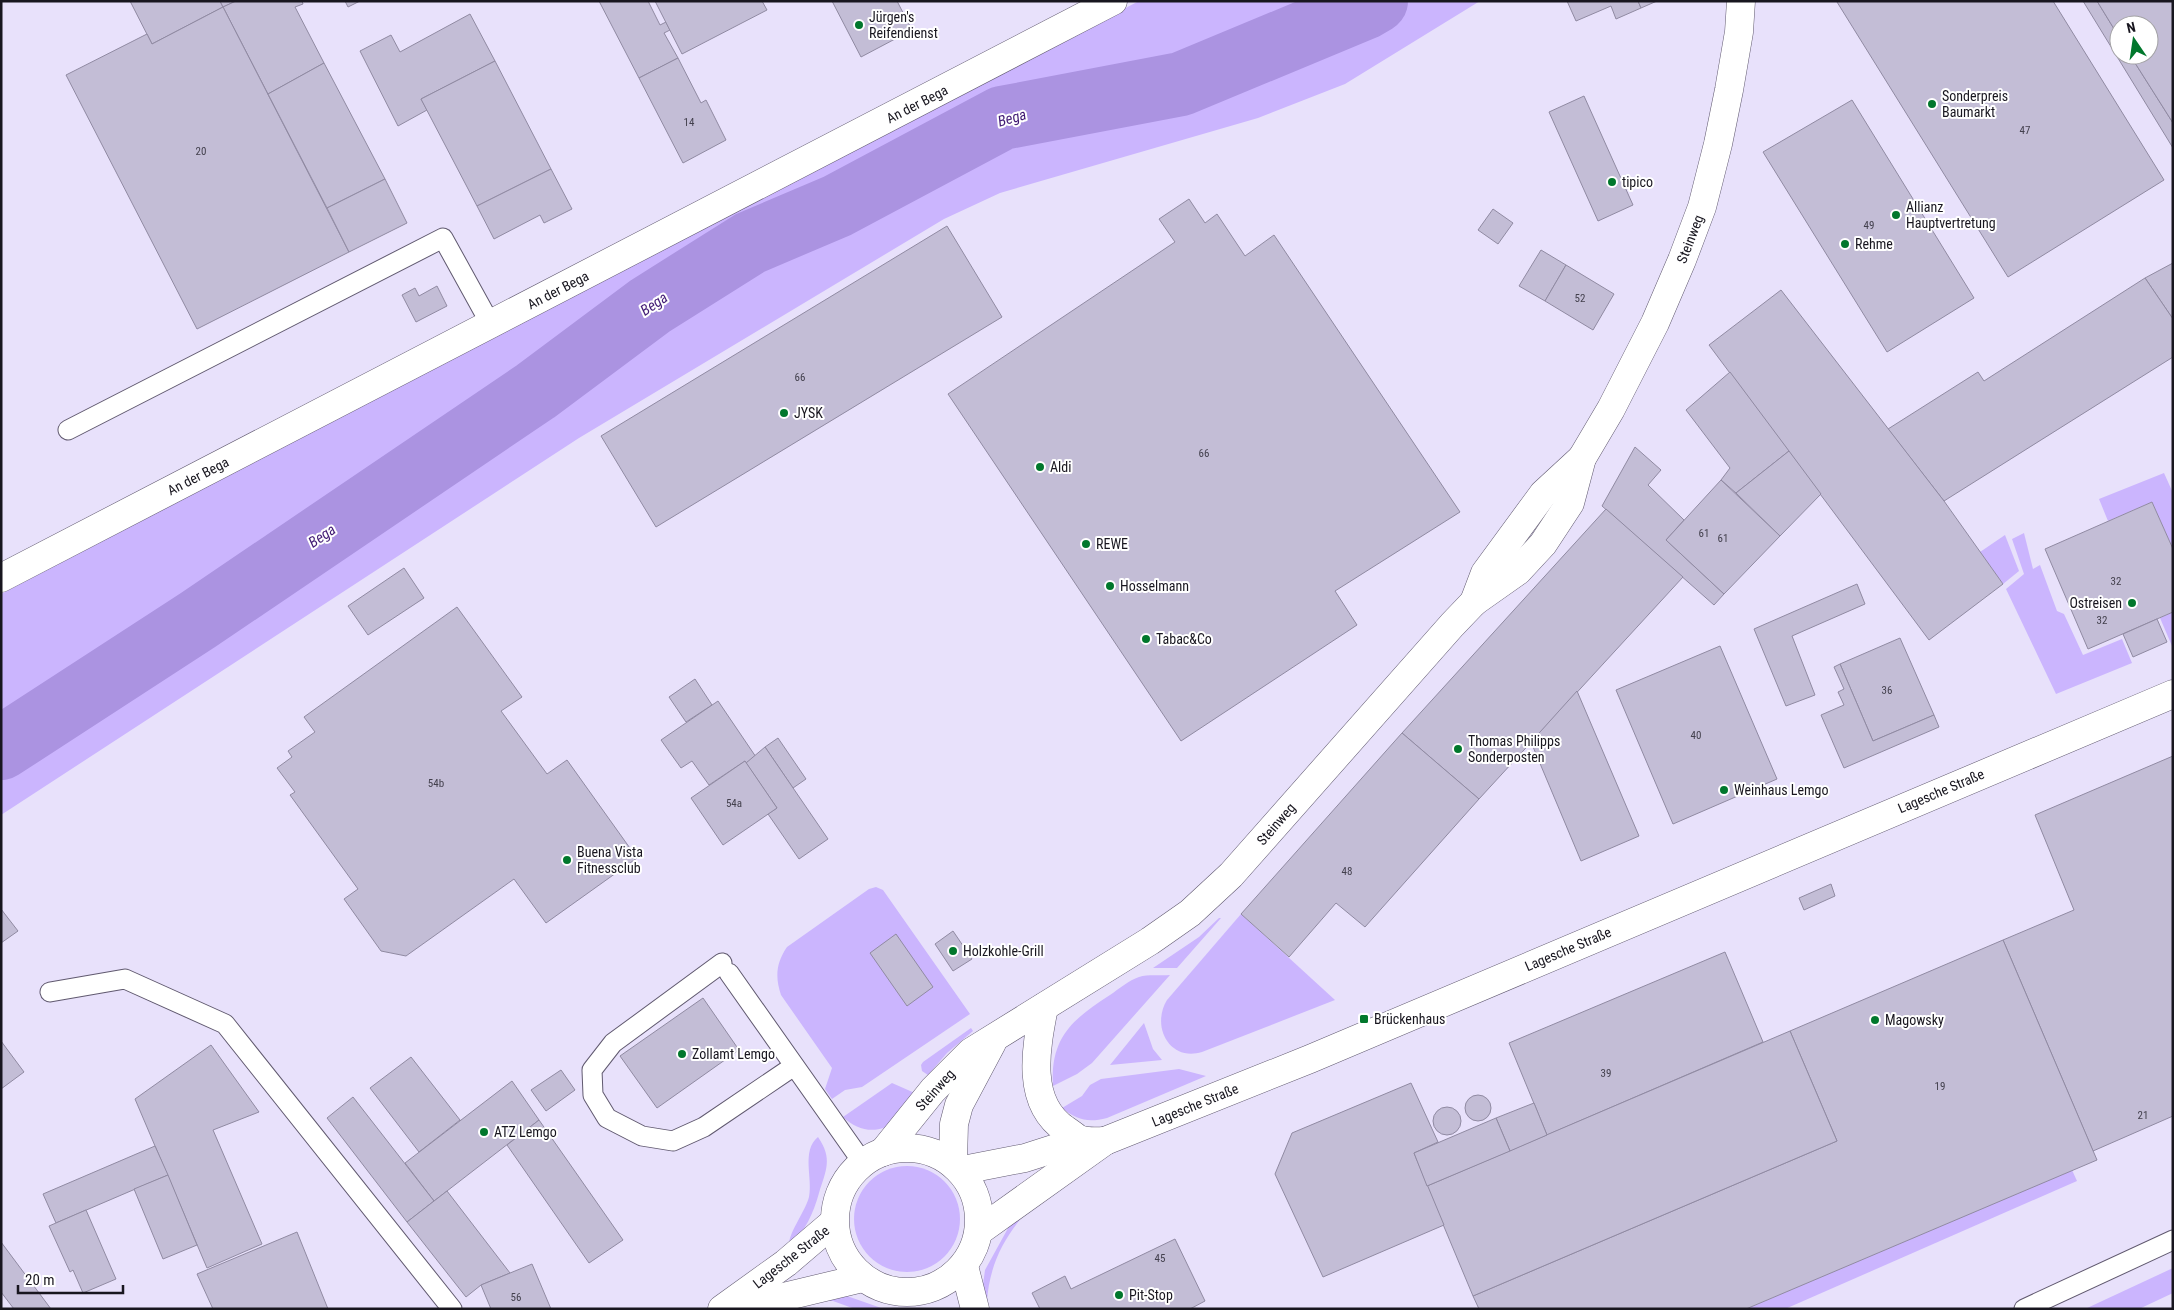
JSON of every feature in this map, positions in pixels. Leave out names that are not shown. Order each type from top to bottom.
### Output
[{"type":"street","name":"An der Bega","points":[[1,578],[1114,1]]},
{"type":"street","name":"Steinweg","points":[[873,1157],[933,1090],[971,1052],[1113,965],[1182,919],[1231,875],[1474,602],[1485,573],[1543,494],[1582,458],[1612,409],[1682,260],[1702,207],[1718,144],[1739,32],[1741,1]]},
{"type":"street","name":"Lagesche Straße","points":[[958,1166],[1025,1158],[1093,1141],[1310,1059],[2173,694]]},
{"type":"street","points":[[1044,1007],[1036,1047],[1036,1074],[1043,1106],[1056,1124],[1093,1141]]},
{"type":"street","name":"Steinweg","points":[[958,1166],[954,1124],[960,1105],[996,1037]]},
{"type":"street","name":"Lagesche Straße","points":[[979,1230],[1093,1141]]},
{"type":"street","points":[[903,1148],[922,1148],[939,1153],[958,1166],[972,1186],[978,1206],[979,1230],[974,1249],[964,1266],[950,1278],[925,1291],[918,1300],[888,1290],[863,1278],[846,1261],[838,1243],[834,1222],[838,1200],[847,1180],[873,1157],[903,1148]]},
{"type":"street","name":"Lagesche Straße","points":[[722,1309],[786,1263],[834,1222]]},
{"type":"street","points":[[964,1266],[975,1309]]},
{"type":"street","name":"Lagesche Straße","points":[[733,1309],[863,1278]]},
{"type":"lane","points":[[68,430],[442,238],[492,325]]},
{"type":"lane","points":[[794,1066],[704,1127],[673,1141],[642,1136],[607,1118],[593,1095],[592,1070],[613,1043],[726,968],[794,1066],[873,1157]]},
{"type":"lane","points":[[50,992],[125,979],[225,1024],[452,1309]]},
{"type":"lane","points":[[2024,1309],[2173,1240]]},
{"type":"shaded area","points":[[1139,1],[1480,1],[1345,84],[1258,118],[1000,193],[944,219],[579,438],[1,815],[1,594]]},
{"type":"shaded area","points":[[2164,473],[2173,493],[2173,549],[2152,502],[2108,521],[2099,499]]},
{"type":"shaded area","points":[[2024,533],[2033,569],[2040,565],[2057,611],[2064,614],[2083,655],[2122,639],[2132,663],[2056,694],[2006,589],[2024,574],[2012,539]]},
{"type":"shaded area","points":[[2005,535],[2019,571],[2003,584],[1980,552]]},
{"type":"shaded area","points":[[2173,612],[2173,646],[2172,646],[2160,618]]},
{"type":"shaded area","points":[[876,887],[883,890],[970,1014],[862,1087],[845,1090],[832,1099],[825,1089],[832,1068],[781,995],[777,976],[779,964],[787,947],[869,889]]},
{"type":"shaded area","points":[[1241,914],[1335,1000],[1202,1052],[1190,1054],[1180,1052],[1166,1040],[1162,1031],[1161,1020],[1167,1000]]},
{"type":"shaded area","points":[[1221,918],[1177,968],[1153,968],[1199,937]]},
{"type":"shaded area","points":[[1170,975],[1092,1063],[1077,1074],[1053,1086],[1055,1054],[1066,1031],[1075,1021],[1135,978]]},
{"type":"shaded area","points":[[1144,1023],[1153,1049],[1162,1060],[1110,1065]]},
{"type":"shaded area","points":[[971,1028],[973,1031],[947,1053],[928,1075],[922,1071],[921,1065],[923,1062]]},
{"type":"shaded area","points":[[1179,1069],[1206,1076],[1107,1118],[1088,1120],[1078,1118],[1062,1108],[1082,1096],[1090,1085],[1101,1079]]},
{"type":"shaded area","points":[[892,1083],[917,1094],[900,1117],[890,1125],[876,1130],[869,1130],[856,1126],[843,1117]]},
{"type":"shaded area","points":[[818,1137],[827,1158],[826,1171],[811,1215],[800,1234],[789,1247],[793,1230],[809,1197],[810,1150]]},
{"type":"shaded area","points":[[907,1166],[927,1170],[944,1182],[956,1199],[960,1219],[956,1239],[944,1256],[927,1268],[907,1272],[887,1268],[870,1256],[858,1239],[854,1219],[858,1199],[870,1182],[887,1170]]},
{"type":"shaded area","points":[[2072,1170],[2077,1181],[1785,1309],[1746,1309]]},
{"type":"shaded area","points":[[1024,1215],[1009,1234],[998,1255],[988,1290],[987,1302],[983,1285],[985,1270],[1012,1221]]},
{"type":"shaded area","points":[[2173,1268],[2173,1293],[2139,1309],[2085,1309]]},
{"type":"shaded area","points":[[847,1296],[884,1309],[855,1309],[833,1301],[818,1300]]},
{"type":"building","points":[[130,1],[220,1],[223,7],[152,44]]},
{"type":"building","points":[[220,1],[236,1],[223,7]]},
{"type":"building","points":[[236,1],[302,1],[303,4],[295,7],[324,63],[268,94],[223,7]]},
{"type":"building","points":[[345,1],[360,1],[348,7]]},
{"type":"building","points":[[599,1],[648,1],[660,25],[666,22],[670,30],[664,33],[678,58],[639,78]]},
{"type":"building","points":[[655,1],[762,1],[767,10],[682,54]]},
{"type":"building","points":[[832,1],[897,1],[912,30],[861,57]]},
{"type":"building","points":[[1567,1],[1638,1],[1641,8],[1616,19],[1611,6],[1576,21]]},
{"type":"building","points":[[1638,1],[1657,1],[1641,8]]},
{"type":"building","points":[[1838,1],[2053,1],[2164,180],[2008,277]]},
{"type":"building","points":[[2083,1],[2097,1],[2109,21],[2109,43]]},
{"type":"building","points":[[2097,1],[2173,1],[2173,123],[2136,65],[2159,65],[2159,15],[2109,15],[2109,21]]},
{"type":"building","points":[[223,7],[349,252],[197,329],[66,75],[147,34],[152,44]]},
{"type":"building","points":[[470,14],[495,61],[421,99],[427,110],[398,126],[360,51],[391,35],[400,52]]},
{"type":"building","points":[[678,58],[701,103],[706,100],[726,140],[683,163],[639,78]]},
{"type":"building","points":[[495,61],[551,169],[477,206],[421,99]]},
{"type":"building","points":[[324,63],[385,179],[327,208],[268,94]]},
{"type":"building","points":[[2122,65],[2136,65],[2173,123],[2173,148]]},
{"type":"building","points":[[1584,96],[1633,205],[1598,221],[1549,112]]},
{"type":"building","points":[[1852,100],[1974,298],[1887,352],[1763,152]]},
{"type":"building","points":[[551,169],[572,209],[544,223],[540,215],[494,239],[477,206]]},
{"type":"building","points":[[385,179],[407,223],[349,252],[327,208]]},
{"type":"building","points":[[1189,199],[1205,223],[1217,214],[1245,256],[1274,235],[1460,512],[1335,591],[1357,625],[1181,741],[948,394],[1175,242],[1159,219]]},
{"type":"building","points":[[1493,209],[1513,223],[1498,244],[1478,230]]},
{"type":"building","points":[[947,226],[1002,317],[656,527],[601,436]]},
{"type":"building","points":[[1541,250],[1566,265],[1545,301],[1519,286]]},
{"type":"building","points":[[2173,263],[2173,319],[2145,278]]},
{"type":"building","points":[[1566,265],[1614,294],[1593,330],[1545,301]]},
{"type":"building","points":[[2145,278],[2173,319],[2173,357],[1944,501],[1888,429],[1978,372],[1984,381]]},
{"type":"building","points":[[437,286],[447,306],[416,322],[402,295],[415,288],[419,296]]},
{"type":"building","points":[[1781,290],[1944,501],[2003,584],[1929,640],[1709,345]]},
{"type":"building","points":[[1730,372],[1789,451],[1736,493],[1721,480],[1730,468],[1686,410]]},
{"type":"building","points":[[1635,447],[1661,470],[1648,485],[1684,520],[1666,540],[1724,594],[1714,605],[1602,506]]},
{"type":"building","points":[[1789,451],[1821,494],[1780,536],[1736,493]]},
{"type":"building","points":[[1721,480],[1780,536],[1724,594],[1666,540]]},
{"type":"building","points":[[2152,502],[2173,549],[2173,612],[2088,649],[2045,549]]},
{"type":"building","points":[[1606,509],[1683,577],[1479,799],[1402,733]]},
{"type":"building","points":[[404,568],[424,598],[368,635],[348,606]]},
{"type":"building","points":[[1857,584],[1865,604],[1792,636],[1815,695],[1786,706],[1754,629]]},
{"type":"building","points":[[457,607],[522,697],[501,711],[547,774],[567,760],[637,858],[546,923],[514,879],[406,956],[381,951],[344,899],[358,889],[290,795],[295,792],[277,768],[292,757],[288,751],[315,732],[304,717]]},
{"type":"building","points":[[2157,619],[2167,642],[2133,657],[2123,634]]},
{"type":"building","points":[[1900,638],[1934,715],[1873,741],[1840,664]]},
{"type":"building","points":[[1720,646],[1777,779],[1673,824],[1616,690]]},
{"type":"building","points":[[1840,664],[1873,741],[1934,715],[1939,727],[1844,768],[1821,715],[1844,705],[1838,692],[1844,689],[1834,667]]},
{"type":"building","points":[[695,679],[712,705],[686,722],[669,697]]},
{"type":"building","points":[[1577,691],[1639,836],[1581,861],[1531,742]]},
{"type":"building","points":[[718,701],[756,757],[746,763],[745,761],[709,785],[692,761],[681,768],[661,740]]},
{"type":"building","points":[[1402,733],[1479,799],[1365,927],[1336,903],[1289,957],[1241,914]]},
{"type":"building","points":[[778,738],[806,779],[793,788],[765,747]]},
{"type":"building","points":[[765,747],[828,839],[799,859],[768,814],[777,808],[746,763]]},
{"type":"building","points":[[2173,756],[2173,1116],[2093,1151],[2003,940],[2074,910],[2035,815]]},
{"type":"building","points":[[745,761],[777,808],[723,845],[691,798]]},
{"type":"building","points":[[1831,884],[1835,896],[1804,910],[1799,898]]},
{"type":"building","points":[[1,909],[18,931],[1,943]]},
{"type":"building","name":"Holzkohle-Grill","points":[[953,931],[972,959],[953,971],[935,944]]},
{"type":"building","points":[[896,934],[933,987],[907,1006],[870,953]]},
{"type":"building","points":[[2003,940],[2097,1160],[1746,1309],[1479,1309],[1473,1296],[1837,1141],[1790,1031]]},
{"type":"building","points":[[1725,952],[1763,1042],[1547,1135],[1509,1043]]},
{"type":"building","points":[[703,998],[739,1050],[657,1108],[620,1056]]},
{"type":"building","points":[[1790,1031],[1837,1141],[1473,1296],[1427,1186]]},
{"type":"building","points":[[1,1041],[24,1072],[1,1089]]},
{"type":"building","points":[[211,1045],[259,1112],[213,1130],[262,1244],[207,1268],[135,1099]]},
{"type":"building","points":[[411,1057],[460,1120],[419,1152],[370,1088]]},
{"type":"building","points":[[561,1070],[575,1090],[546,1111],[531,1090]]},
{"type":"building","name":"ATZ Lemgo","points":[[512,1081],[539,1120],[434,1201],[405,1163]]},
{"type":"building","points":[[1411,1083],[1438,1142],[1414,1153],[1444,1225],[1323,1277],[1275,1174],[1292,1133]]},
{"type":"building","points":[[1478,1095],[1487,1099],[1491,1108],[1487,1117],[1478,1121],[1469,1117],[1465,1108],[1469,1099]]},
{"type":"building","points":[[353,1097],[434,1201],[407,1222],[327,1118]]},
{"type":"building","points":[[1534,1103],[1547,1135],[1510,1151],[1496,1118]]},
{"type":"building","points":[[1447,1107],[1457,1111],[1461,1121],[1457,1131],[1447,1135],[1437,1131],[1433,1121],[1437,1111]]},
{"type":"building","points":[[1496,1118],[1510,1151],[1427,1186],[1414,1153]]},
{"type":"building","points":[[539,1120],[623,1240],[589,1263],[507,1145]]},
{"type":"building","points":[[155,1146],[168,1175],[56,1223],[43,1194]]},
{"type":"building","points":[[168,1175],[197,1245],[163,1259],[134,1189]]},
{"type":"building","points":[[447,1191],[510,1273],[481,1285],[466,1297],[407,1222]]},
{"type":"building","points":[[86,1210],[116,1279],[83,1293],[73,1270],[70,1272],[49,1226]]},
{"type":"building","points":[[297,1232],[328,1309],[213,1309],[197,1274]]},
{"type":"building","points":[[1175,1239],[1205,1301],[1190,1309],[1040,1309],[1032,1293],[1065,1276],[1071,1289]]},
{"type":"building","points":[[1,1242],[51,1309],[14,1309],[1,1292]]},
{"type":"building","points":[[532,1264],[551,1309],[491,1309],[481,1285]]},
{"type":"waterway","name":"Bega","points":[[1,748],[198,620],[536,391],[650,306],[750,243],[837,206],[1002,118],[1181,84],[1364,8],[1376,1]]},
{"type":"place","name":"Jürgen's Reifendienst","points":[[859,25]]},
{"type":"place","name":"Sonderpreis Baumarkt","points":[[1932,104]]},
{"type":"place","name":"tipico","points":[[1612,182]]},
{"type":"place","name":"Allianz Hauptvertretung","points":[[1896,215]]},
{"type":"place","name":"Rehme","points":[[1845,244]]},
{"type":"place","name":"JYSK","points":[[784,413]]},
{"type":"place","name":"Aldi","points":[[1040,467]]},
{"type":"place","name":"REWE","points":[[1086,544]]},
{"type":"place","name":"Hosselmann","points":[[1110,586]]},
{"type":"place","name":"Ostreisen","points":[[2132,603]]},
{"type":"place","name":"Tabac&Co","points":[[1146,639]]},
{"type":"place","name":"Thomas Philipps Sonderposten","points":[[1458,749]]},
{"type":"place","name":"Weinhaus Lemgo","points":[[1724,790]]},
{"type":"place","name":"Buena Vista Fitnessclub","points":[[567,860]]},
{"type":"place","name":"Holzkohle-Grill","points":[[953,951]]},
{"type":"place","name":"Brückenhaus","points":[[1364,1019]]},
{"type":"place","name":"Magowsky","points":[[1875,1020]]},
{"type":"place","name":"Zollamt Lemgo","points":[[682,1054]]},
{"type":"place","name":"ATZ Lemgo","points":[[484,1132]]},
{"type":"place","name":"Pit-Stop","points":[[1119,1295]]}]
